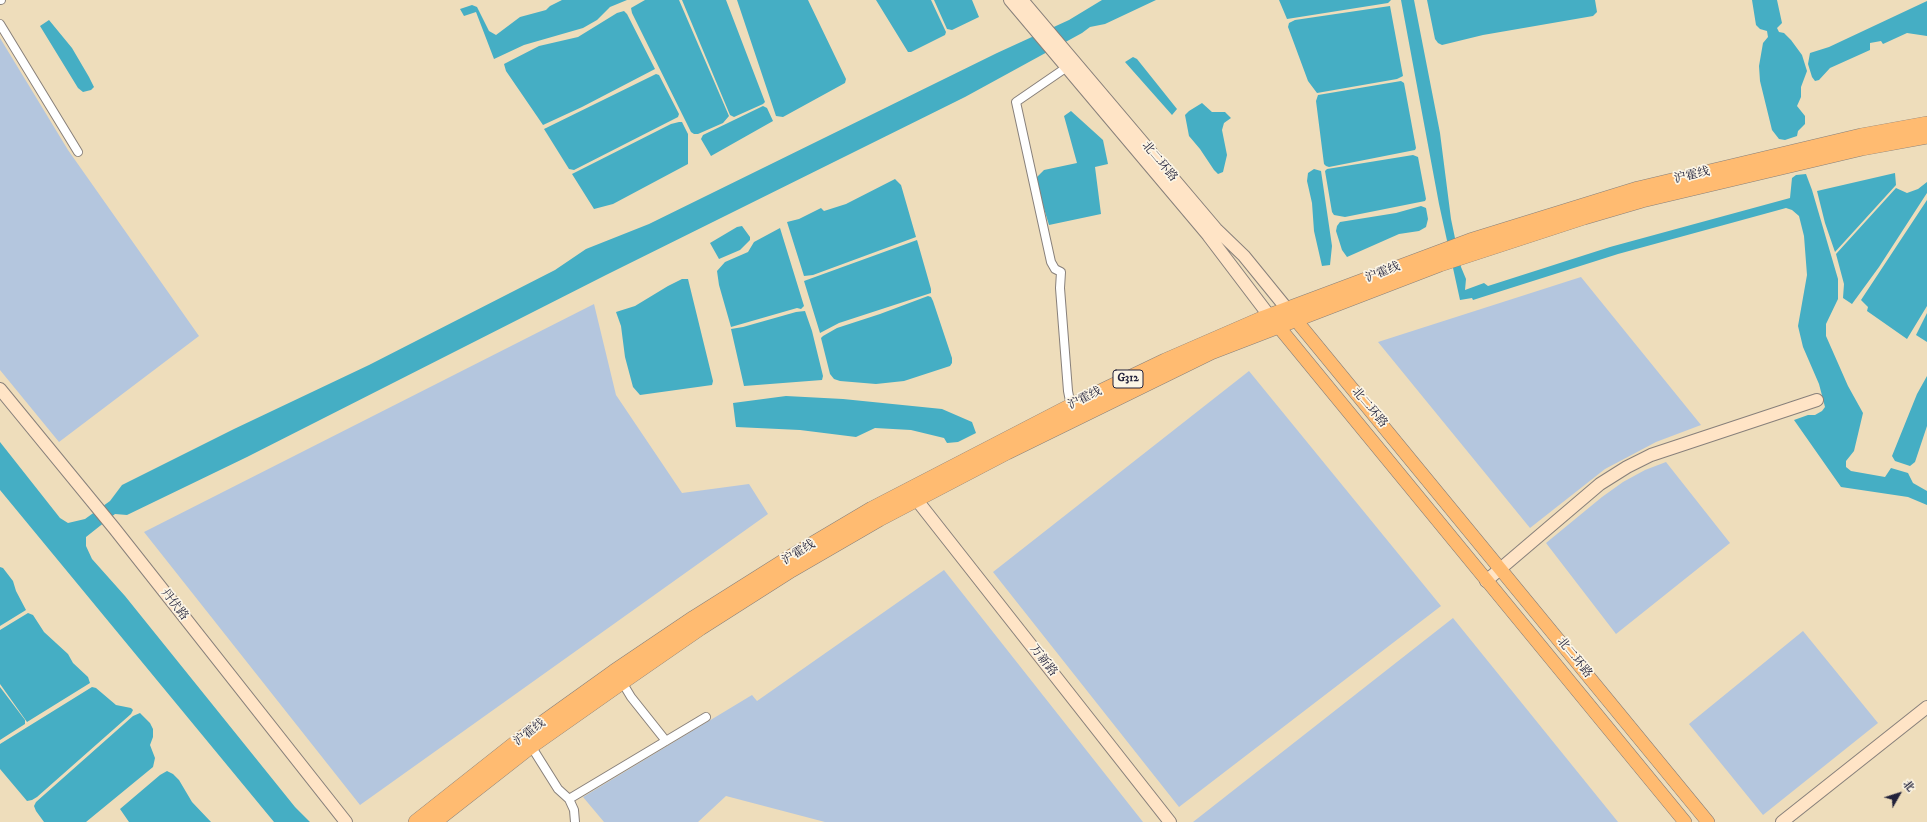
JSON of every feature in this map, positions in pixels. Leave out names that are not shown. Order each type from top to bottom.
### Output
[{"type":"highway","name":"沪霍线","points":[[416,822],[688,622],[786,560],[872,510],[1071,406],[1165,361],[1274,321],[1437,252],[1638,189],[1861,136],[1927,124]]},
{"type":"highway","name":"沪霍线","points":[[1291,314],[1584,217],[1642,200],[1862,148],[1927,136]]},
{"type":"highway","name":"沪霍线","points":[[434,822],[528,741],[622,682],[707,624],[791,570],[916,499],[1007,452],[1274,321]]},
{"type":"main road","name":"北二环路","points":[[1010,0],[1033,20],[1208,235],[1274,321],[1685,822]]},
{"type":"main road","name":"北二环路","points":[[1022,0],[1033,20]]},
{"type":"main road","name":"北二环路","points":[[1067,62],[1216,229],[1244,256],[1708,822]]},
{"type":"main road","name":"丹伏路","points":[[0,389],[114,528],[346,822]]},
{"type":"main road","points":[[1486,581],[1600,484],[1627,467],[1651,455],[1817,400]]},
{"type":"main road","name":"万新路","points":[[916,499],[1170,822]]},
{"type":"main road","points":[[1782,822],[1927,707]]},
{"type":"street","points":[[0,24],[78,152]]},
{"type":"street","points":[[1067,62],[1016,102],[1047,248],[1051,262],[1056,269],[1061,272],[1060,288],[1068,390],[1071,406]]},
{"type":"street","points":[[622,682],[631,697],[666,741]]},
{"type":"street","points":[[569,799],[706,717]]},
{"type":"street","points":[[528,741],[558,789],[569,799],[574,810],[575,822]]},
{"type":"shaded area","points":[[0,38],[68,150],[199,336],[59,442],[0,370]]},
{"type":"shaded area","points":[[1581,277],[1701,425],[1656,442],[1605,469],[1530,528],[1378,342]]},
{"type":"shaded area","points":[[594,304],[616,395],[682,493],[749,484],[768,514],[360,805],[144,532]]},
{"type":"shaded area","points":[[1249,371],[1441,606],[1179,807],[993,572]]},
{"type":"shaded area","points":[[1666,462],[1730,543],[1616,634],[1546,543],[1602,497],[1623,482],[1645,470]]},
{"type":"shaded area","points":[[944,570],[1143,822],[825,822],[726,796],[698,822],[604,822],[583,797],[752,695],[757,701]]},
{"type":"shaded area","points":[[1453,618],[1618,822],[1193,822]]},
{"type":"shaded area","points":[[1803,631],[1878,723],[1763,815],[1689,724]]},
{"type":"water","points":[[562,0],[627,0],[610,7],[597,20],[583,28],[524,45],[494,59],[476,12],[464,16],[460,9],[472,5],[477,7],[489,31],[496,35],[520,17],[546,10],[550,6]]},
{"type":"water","points":[[645,0],[679,0],[729,116],[723,123],[698,134],[691,132],[632,13],[631,8]]},
{"type":"water","points":[[682,0],[726,0],[765,102],[763,104],[734,117],[730,115]]},
{"type":"water","points":[[737,0],[808,0],[846,79],[845,83],[783,117],[776,116]]},
{"type":"water","points":[[876,0],[931,0],[946,32],[945,35],[911,52],[908,52]]},
{"type":"water","points":[[934,0],[972,0],[979,17],[952,30],[947,29]]},
{"type":"water","points":[[1102,0],[1156,0],[1105,24],[1090,27],[1082,33],[965,97],[606,275],[247,457],[127,515],[115,514],[86,537],[86,546],[92,559],[125,596],[295,807],[310,822],[274,822],[0,490],[0,442],[60,518],[68,523],[85,519],[110,501],[122,485],[234,429],[369,365],[555,270],[586,249],[649,224],[997,53],[1069,20]]},
{"type":"water","points":[[1279,0],[1391,0],[1388,3],[1287,19]]},
{"type":"water","points":[[1401,0],[1414,0],[1440,133],[1451,219],[1461,267],[1466,279],[1465,290],[1484,283],[1488,286],[1610,247],[1790,198],[1792,178],[1796,175],[1806,174],[1838,279],[1838,299],[1826,324],[1826,336],[1848,386],[1863,413],[1854,451],[1846,461],[1846,467],[1851,471],[1885,477],[1891,468],[1908,473],[1913,483],[1927,491],[1927,505],[1908,497],[1841,487],[1794,420],[1808,415],[1815,415],[1822,411],[1825,407],[1819,384],[1803,347],[1798,326],[1807,275],[1804,236],[1799,216],[1792,210],[1786,208],[1618,254],[1473,300],[1472,298],[1460,300],[1439,204]]},
{"type":"water","points":[[1427,0],[1595,0],[1597,12],[1593,16],[1483,35],[1442,45],[1435,39]]},
{"type":"water","points":[[1752,0],[1777,0],[1782,23],[1777,28],[1779,32],[1784,33],[1791,40],[1802,55],[1807,71],[1801,87],[1801,97],[1797,106],[1805,116],[1805,124],[1798,131],[1797,136],[1785,140],[1779,139],[1772,130],[1760,81],[1759,66],[1763,43],[1768,37],[1767,31],[1760,29],[1756,25]]},
{"type":"water","points":[[1927,1],[1927,36],[1907,33],[1883,44],[1881,41],[1870,43],[1870,50],[1830,68],[1819,80],[1815,81],[1812,77],[1808,64],[1810,53],[1829,47]]},
{"type":"water","points":[[1390,6],[1403,76],[1397,79],[1317,93],[1308,81],[1288,27],[1289,23],[1295,20]]},
{"type":"water","points":[[624,11],[627,14],[655,69],[582,107],[543,125],[506,71],[504,64],[539,46],[578,37],[617,13]]},
{"type":"water","points":[[49,20],[72,48],[94,87],[91,90],[83,92],[78,88],[40,26]]},
{"type":"water","points":[[1133,57],[1137,59],[1177,109],[1172,115],[1125,62]]},
{"type":"water","points":[[656,74],[659,75],[679,114],[678,117],[574,170],[569,169],[544,129]]},
{"type":"water","points":[[1401,81],[1404,83],[1416,148],[1415,150],[1329,167],[1326,166],[1324,164],[1316,101],[1318,95]]},
{"type":"water","points":[[1202,103],[1212,112],[1225,112],[1231,118],[1224,123],[1222,130],[1227,155],[1223,172],[1218,174],[1189,136],[1185,115]]},
{"type":"water","points":[[763,106],[767,108],[773,121],[711,156],[701,139],[703,135]]},
{"type":"water","points":[[1071,111],[1103,140],[1108,164],[1095,167],[1101,214],[1049,225],[1035,179],[1044,170],[1077,163],[1064,116]]},
{"type":"water","points":[[682,122],[688,134],[688,164],[613,204],[594,209],[572,174],[671,124]]},
{"type":"water","points":[[1413,155],[1418,157],[1426,199],[1425,201],[1345,217],[1334,215],[1332,212],[1325,171],[1327,169]]},
{"type":"water","points":[[1314,169],[1321,171],[1332,246],[1330,265],[1322,266],[1314,231],[1312,203],[1307,181],[1308,173]]},
{"type":"water","points":[[1895,173],[1896,185],[1835,252],[1825,223],[1817,191]]},
{"type":"water","points":[[895,179],[901,185],[916,237],[813,275],[804,276],[787,222],[799,219],[821,208],[824,211],[846,204]]},
{"type":"water","points":[[1927,182],[1927,193],[1879,267],[1852,304],[1843,298],[1844,284],[1836,254],[1896,188],[1907,193],[1918,189]]},
{"type":"water","points":[[1927,200],[1927,306],[1907,339],[1867,311],[1868,307],[1861,300]]},
{"type":"water","points":[[1421,206],[1426,208],[1428,219],[1426,227],[1419,231],[1399,234],[1347,257],[1342,250],[1336,231],[1340,222],[1396,213]]},
{"type":"water","points":[[742,226],[750,237],[750,240],[740,250],[719,259],[710,243],[737,227]]},
{"type":"water","points":[[780,228],[804,306],[801,309],[797,308],[731,327],[719,285],[717,271],[725,262],[748,252],[754,242]]},
{"type":"water","points":[[917,240],[931,293],[839,323],[820,333],[804,281]]},
{"type":"water","points":[[682,279],[688,279],[713,381],[712,385],[640,395],[633,387],[625,357],[621,326],[616,312],[635,306]]},
{"type":"water","points":[[928,296],[931,297],[933,301],[952,358],[952,363],[950,366],[904,381],[876,384],[840,381],[834,379],[830,374],[821,338],[823,336],[837,328]]},
{"type":"water","points":[[805,311],[812,331],[823,376],[822,380],[744,386],[731,329]]},
{"type":"water","points":[[1927,313],[1927,342],[1916,335]]},
{"type":"water","points":[[1927,376],[1927,426],[1915,462],[1910,466],[1895,461],[1892,456],[1917,394]]},
{"type":"water","points":[[786,396],[843,399],[942,409],[972,422],[976,433],[958,442],[947,443],[944,438],[911,430],[875,428],[856,437],[800,430],[736,427],[733,403]]},
{"type":"water","points":[[0,567],[3,568],[13,581],[16,591],[26,610],[0,626]]},
{"type":"water","points":[[28,613],[33,615],[44,632],[68,654],[73,663],[88,677],[90,683],[27,722],[0,684],[0,630]]},
{"type":"water","points":[[0,687],[25,720],[25,724],[0,740]]},
{"type":"water","points":[[92,687],[96,688],[116,705],[131,708],[133,710],[131,714],[37,797],[27,801],[0,769],[0,744]]},
{"type":"water","points":[[140,713],[150,723],[153,729],[153,737],[150,745],[155,758],[153,767],[86,822],[44,822],[34,806],[36,802],[133,716]]},
{"type":"water","points":[[167,771],[179,780],[192,802],[211,822],[129,822],[120,809],[160,775]]}]
